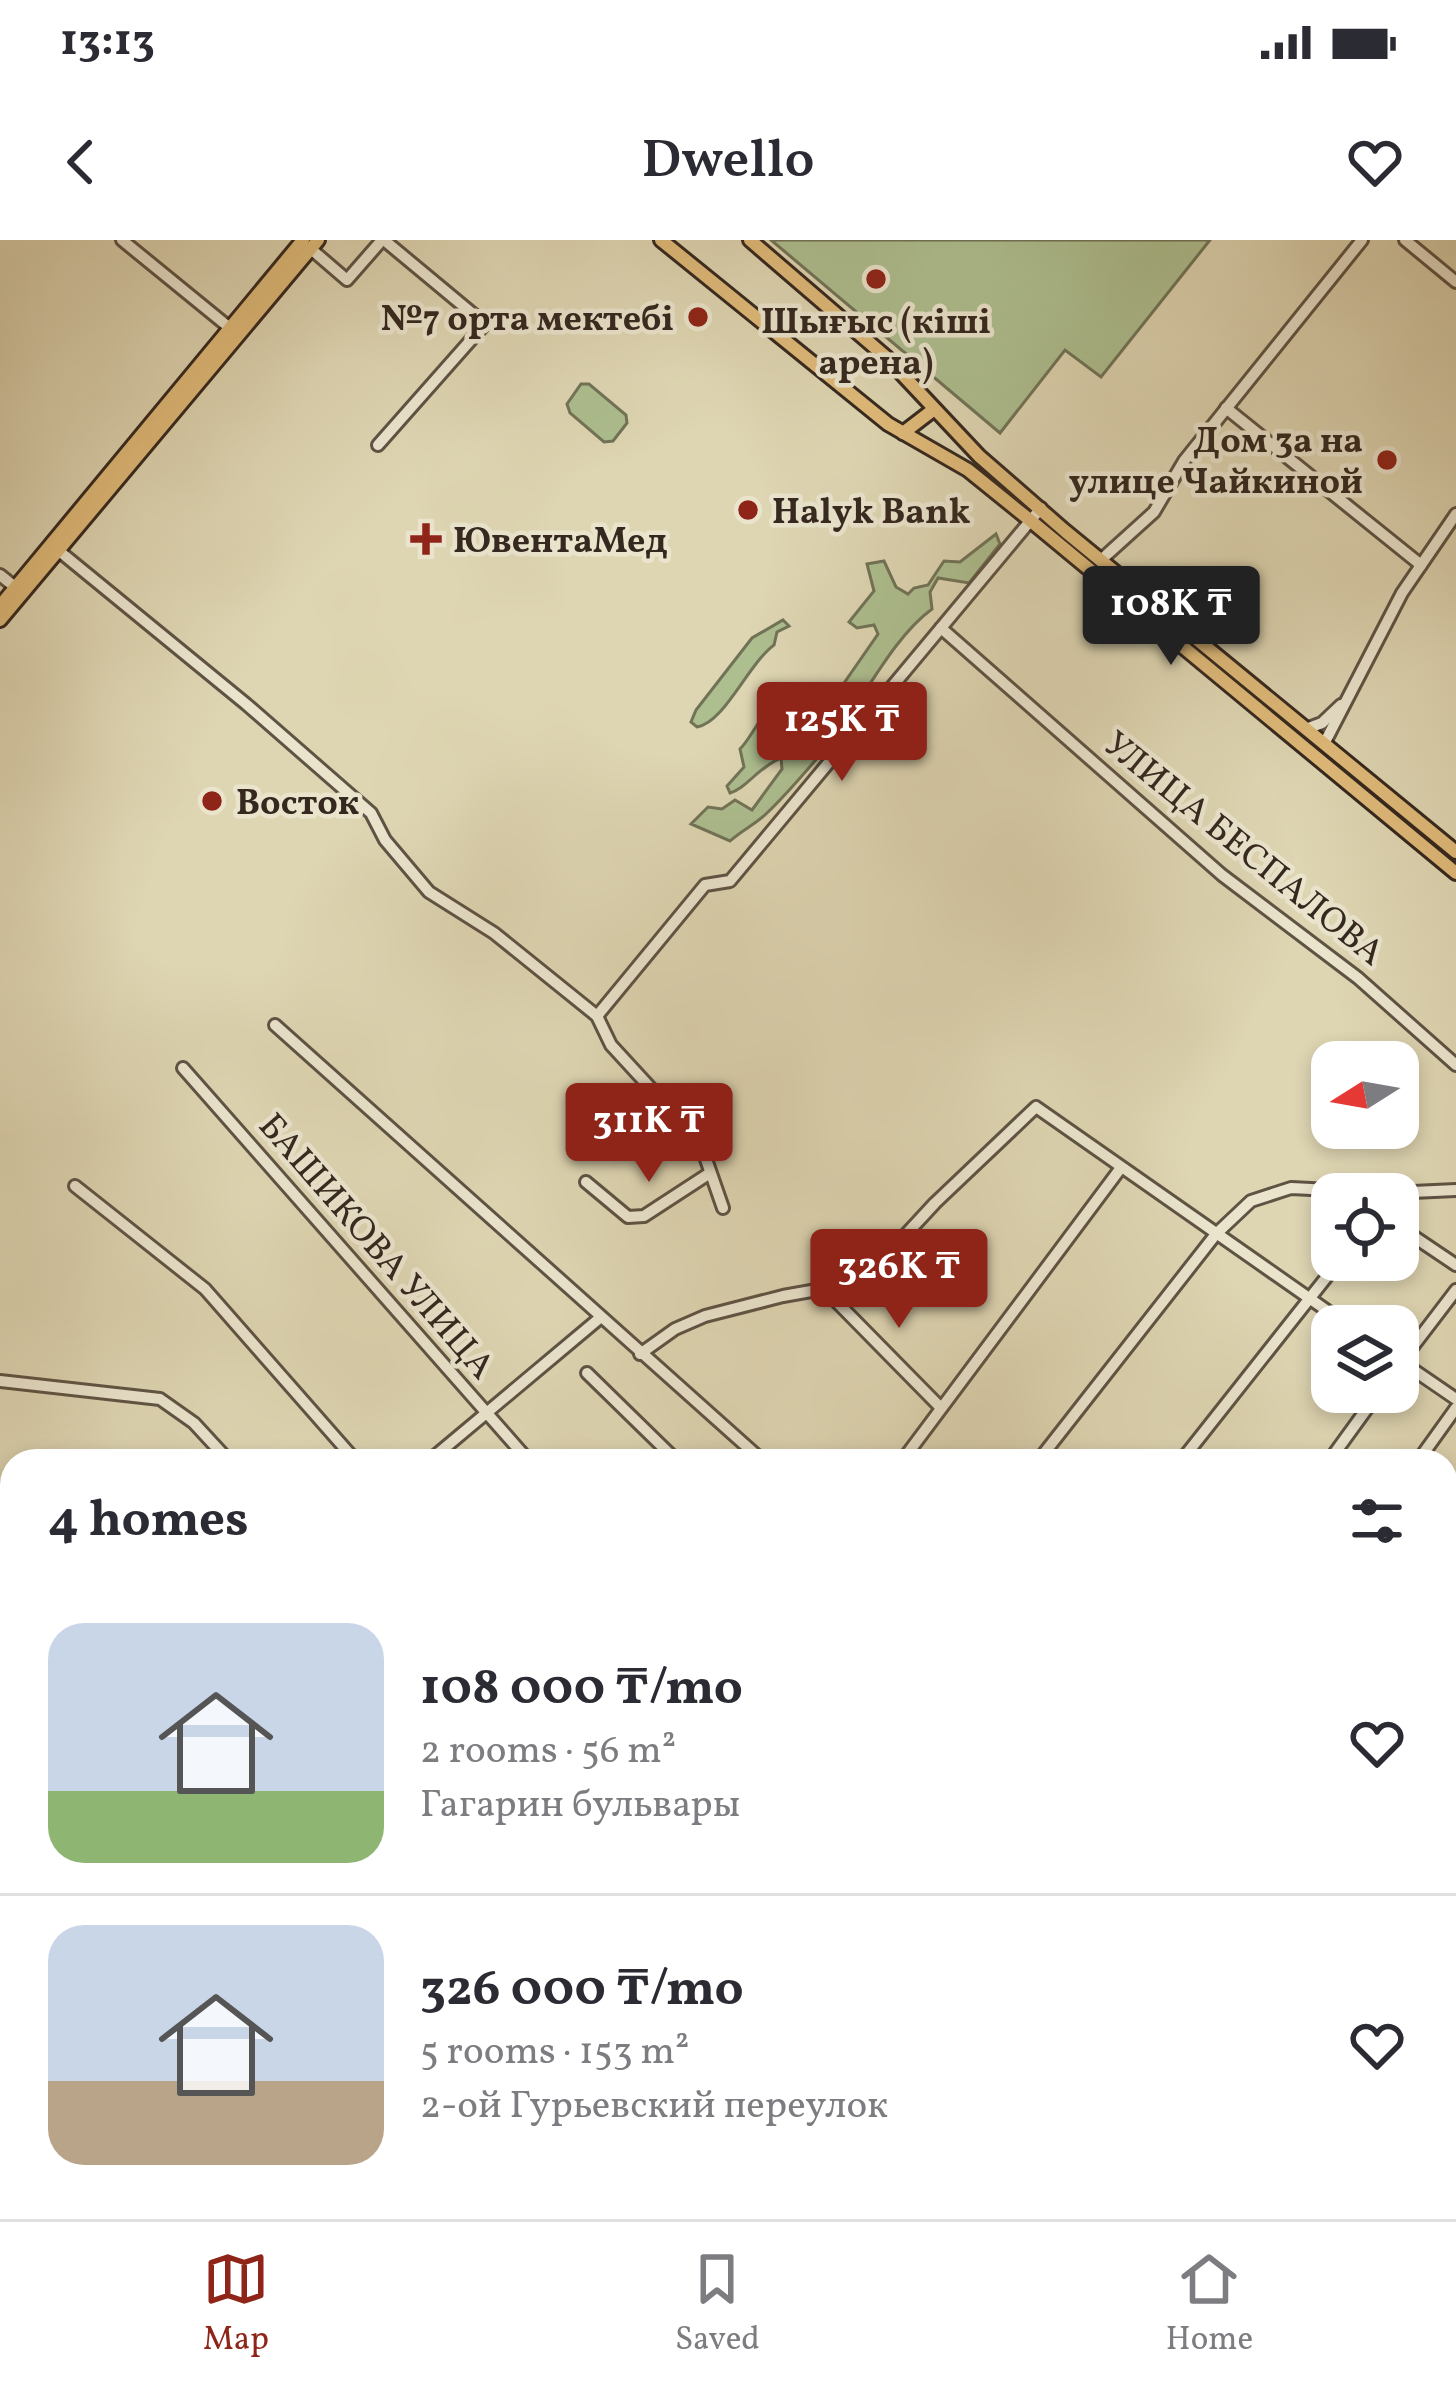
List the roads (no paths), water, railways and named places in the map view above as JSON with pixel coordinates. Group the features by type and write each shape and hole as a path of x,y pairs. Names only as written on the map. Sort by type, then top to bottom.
{"main road":[{"path":"661,240 903,433 968,470 1456,874"},
{"path":"750,240 886,357 979,456 1456,852"},
{"path":"0,620 311,243"},
{"path":"903,433 933,410"},
{"path":"0,606 55,548"},
{"path":"1316,757 1324,744"}],"street":[{"path":"122,240 235,332"},
{"path":"311,243 347,280 383,240 484,324 378,445"},
{"path":"1102,559 1154,512 1168,482 1363,240"},
{"path":"1405,240 1456,282"},
{"path":"1226,408 1421,565"},
{"path":"597,1016 705,885 730,881 1041,508"},
{"path":"1324,744 1402,593 1456,514"},
{"path":"55,548 371,813 385,840 429,892 494,933 597,1016 611,1046 700,1142 723,1208"},
{"path":"0,575 15,587"},
{"name":"УЛИЦА БЕСПАЛОВА","path":"941,628 1222,875 1358,978 1456,1065"},
{"path":"1306,729 1322,722 1347,699"},
{"path":"274,1025 748,1449"},
{"name":"БАШИКОВА УЛИЦА","path":"182,1068 518,1449"},
{"path":"640,1354 675,1329 704,1316 862,1282 935,1202 1036,1107 1319,1305"},
{"path":"911,1449 1120,1169"},
{"path":"586,1182 628,1217 644,1216 710,1173"},
{"path":"75,1186 205,1289 345,1449"},
{"path":"1047,1449 1216,1234 1251,1201 1291,1187 1311,1188"},
{"path":"1419,1192 1456,1190"},
{"path":"1419,1240 1456,1264"},
{"path":"1189,1449 1323,1281"},
{"path":"823,1288 941,1408"},
{"path":"1419,1337 1456,1290"},
{"path":"443,1449 602,1317"},
{"path":"587,1373 664,1449"},
{"path":"1419,1375 1456,1399"},
{"path":"0,1381 160,1399 194,1423 218,1449"},
{"path":"1427,1449 1456,1408"},
{"path":"1338,1449 1364,1413"}],"place":[{"name":"Шығыс (кіші арена)","path":"876,279"},
{"name":"№7 орта мектебі","path":"698,317"},
{"name":"Дом 3а на улице Чайкиной","path":"1387,460"},
{"name":"Halyk Bank","path":"748,510"},
{"name":"ЮвентаМед","path":"426,539"},
{"name":"Восток","path":"212,801"}]}
